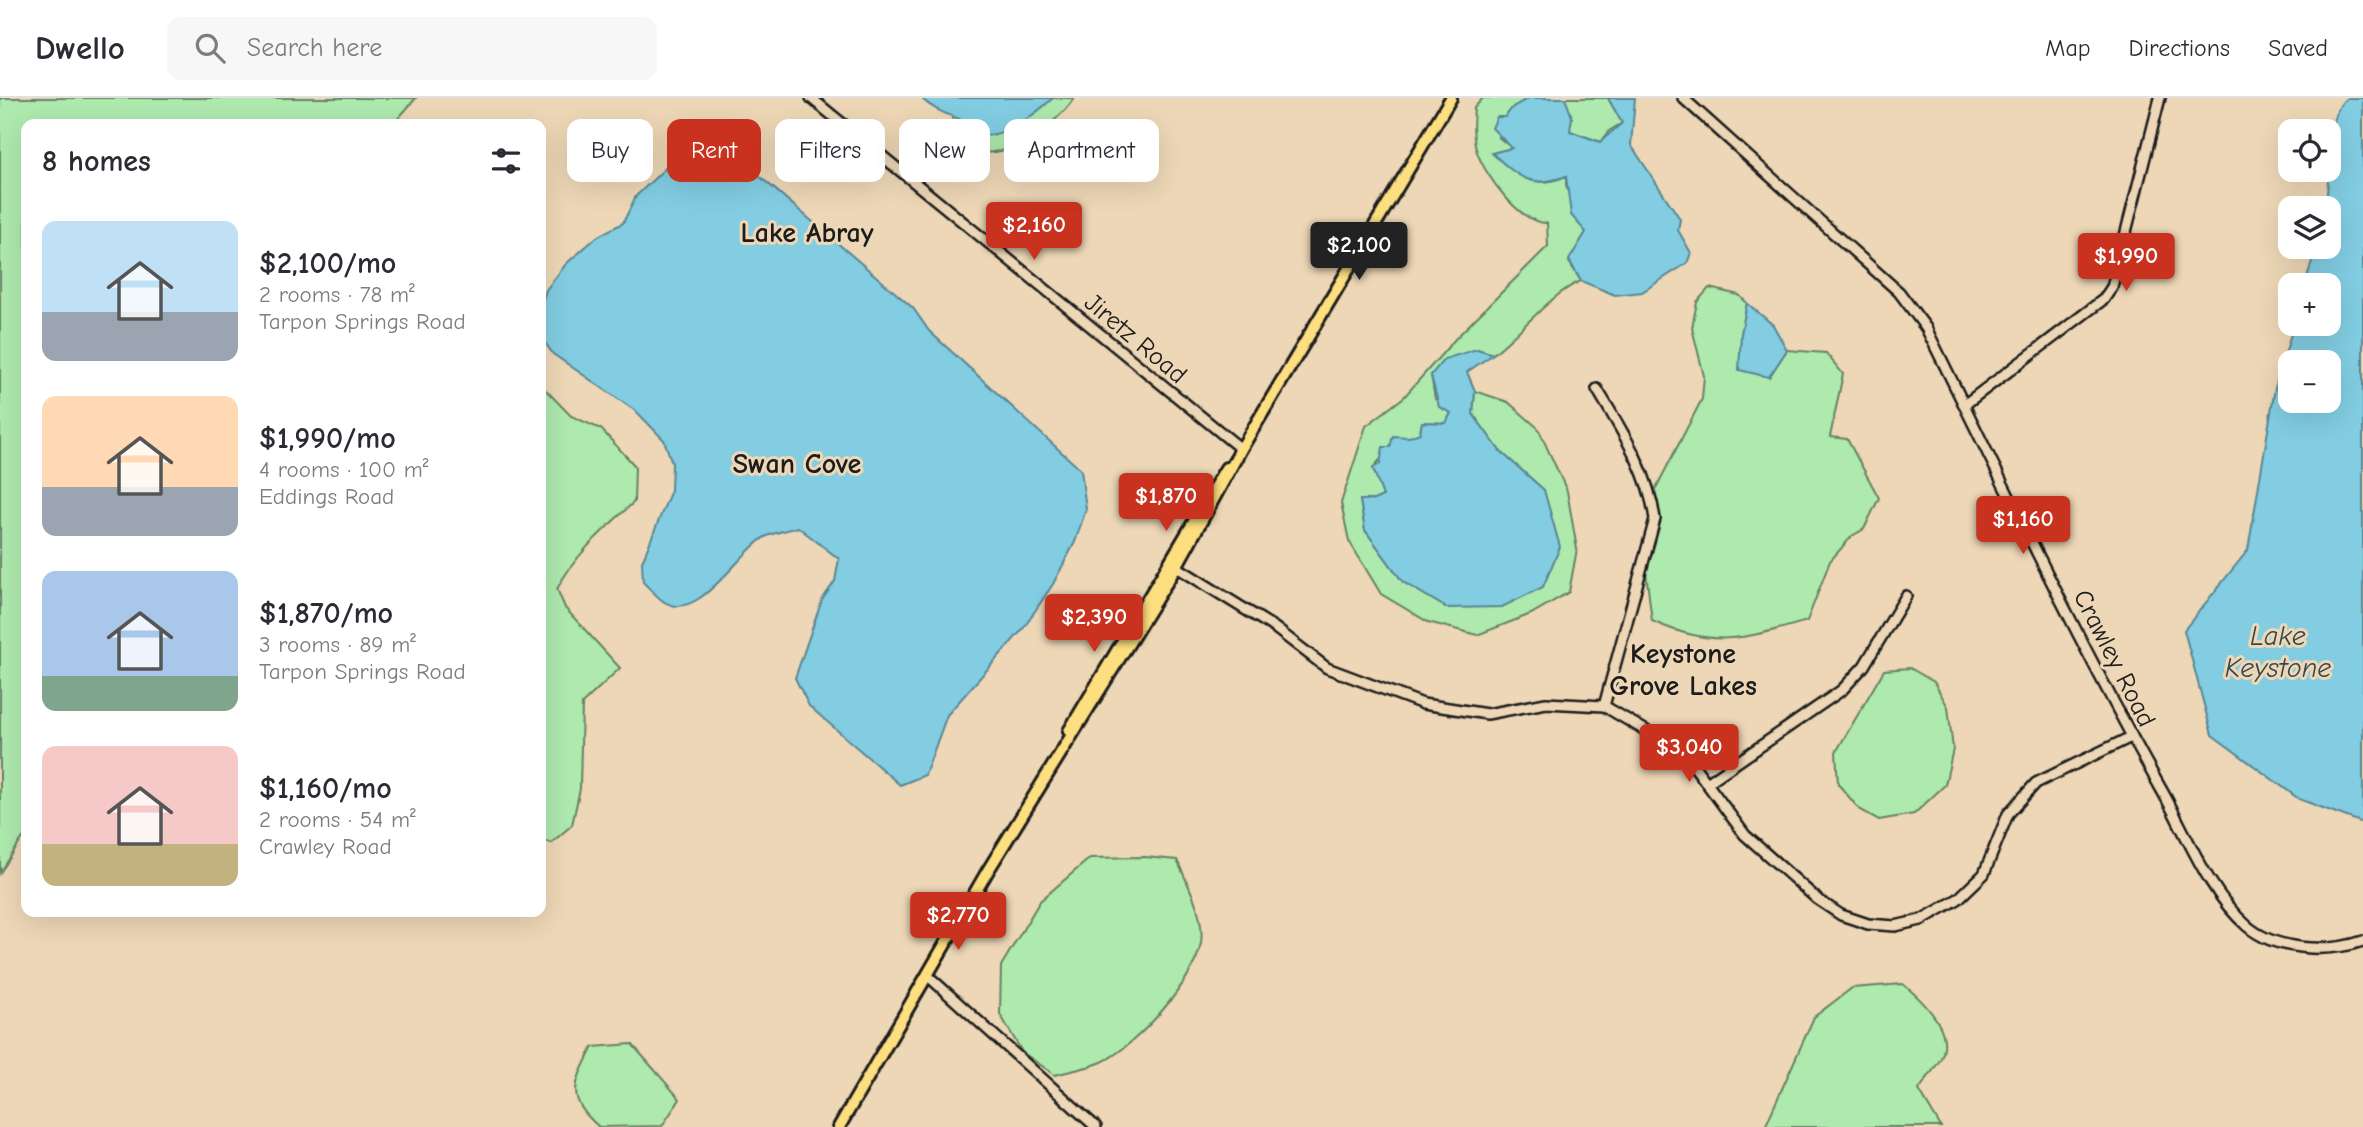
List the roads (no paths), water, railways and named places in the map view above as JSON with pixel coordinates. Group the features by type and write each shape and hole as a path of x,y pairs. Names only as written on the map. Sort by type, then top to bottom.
{"main road":[{"path":"839,1127 1053,764 1086,716 1172,564 1451,98"}],"street":[{"name":"Jiretz Road","path":"811,98 1241,449"},
{"name":"Crawley Road","path":"1683,98 1899,292 1926,328 2131,737 2217,889 2246,925 2268,940 2293,945 2341,948 2363,941"},
{"path":"1964,405 2104,299 2112,287 2160,98"},
{"path":"1597,389 1642,467 1651,492 1655,519 1604,706"},
{"path":"1172,564 1275,628 1327,668 1423,704 1487,714 1546,703 1604,706 1665,742 1694,766 1745,835 1817,899 1841,915 1868,925 1895,926 1921,920 1958,899 1984,874 2008,814 2036,783 2131,737"},
{"path":"1707,783 1842,690 1864,666 1906,596"},
{"path":"927,975 1096,1127"}],"water":[{"path":"921,98 1053,98 1026,119 1004,119 1004,131 990,134 990,119 959,119 934,108"},
{"path":"1529,98 1565,98 1572,117 1570,131 1600,142 1622,123 1608,98 1635,98 1631,145 1680,219 1678,230 1691,253 1687,263 1642,292 1615,295 1581,281 1569,260 1586,232 1571,215 1566,176 1543,182 1534,181 1517,174 1492,153 1512,148 1492,128 1497,117 1505,117 1513,107"},
{"name":"Lake Keystone","path":"2347,98 2363,98 2363,823 2299,799 2212,735 2184,630 2248,550 2278,378 2278,413 2341,413 2341,350 2286,350 2290,336 2341,336 2341,273 2308,273 2313,259 2341,259 2341,196 2327,196 2328,182 2341,182 2341,119 2335,117 2340,105"},
{"path":"667,167 667,182 761,182 761,177 913,308 929,331 1081,470 1086,509 1075,542 1053,584 1023,629 947,715 925,775 900,785 809,706 795,678 822,600 835,581 839,559 798,527 767,536 718,583 690,603 676,606 663,601 643,582 642,562 671,490 672,463 664,440 637,412 553,354 546,344 546,290 566,264 598,236 623,223 636,196"},
{"path":"1747,303 1773,325 1787,350 1769,377 1739,370 1741,334"},
{"path":"1477,349 1493,354 1467,372 1475,391 1473,414 1500,451 1544,490 1560,547 1543,587 1502,607 1447,608 1403,582 1365,530 1360,500 1374,500 1383,496 1373,468 1380,464 1383,447 1390,447 1393,436 1409,437 1420,433 1422,422 1446,423 1451,413 1439,407 1431,375 1444,359"}],"district":[{"name":"Lake Abray","path":"807,232"},
{"name":"Swan Cove","path":"797,463"},
{"name":"Keystone Grove Lakes","path":"1683,669"}]}
